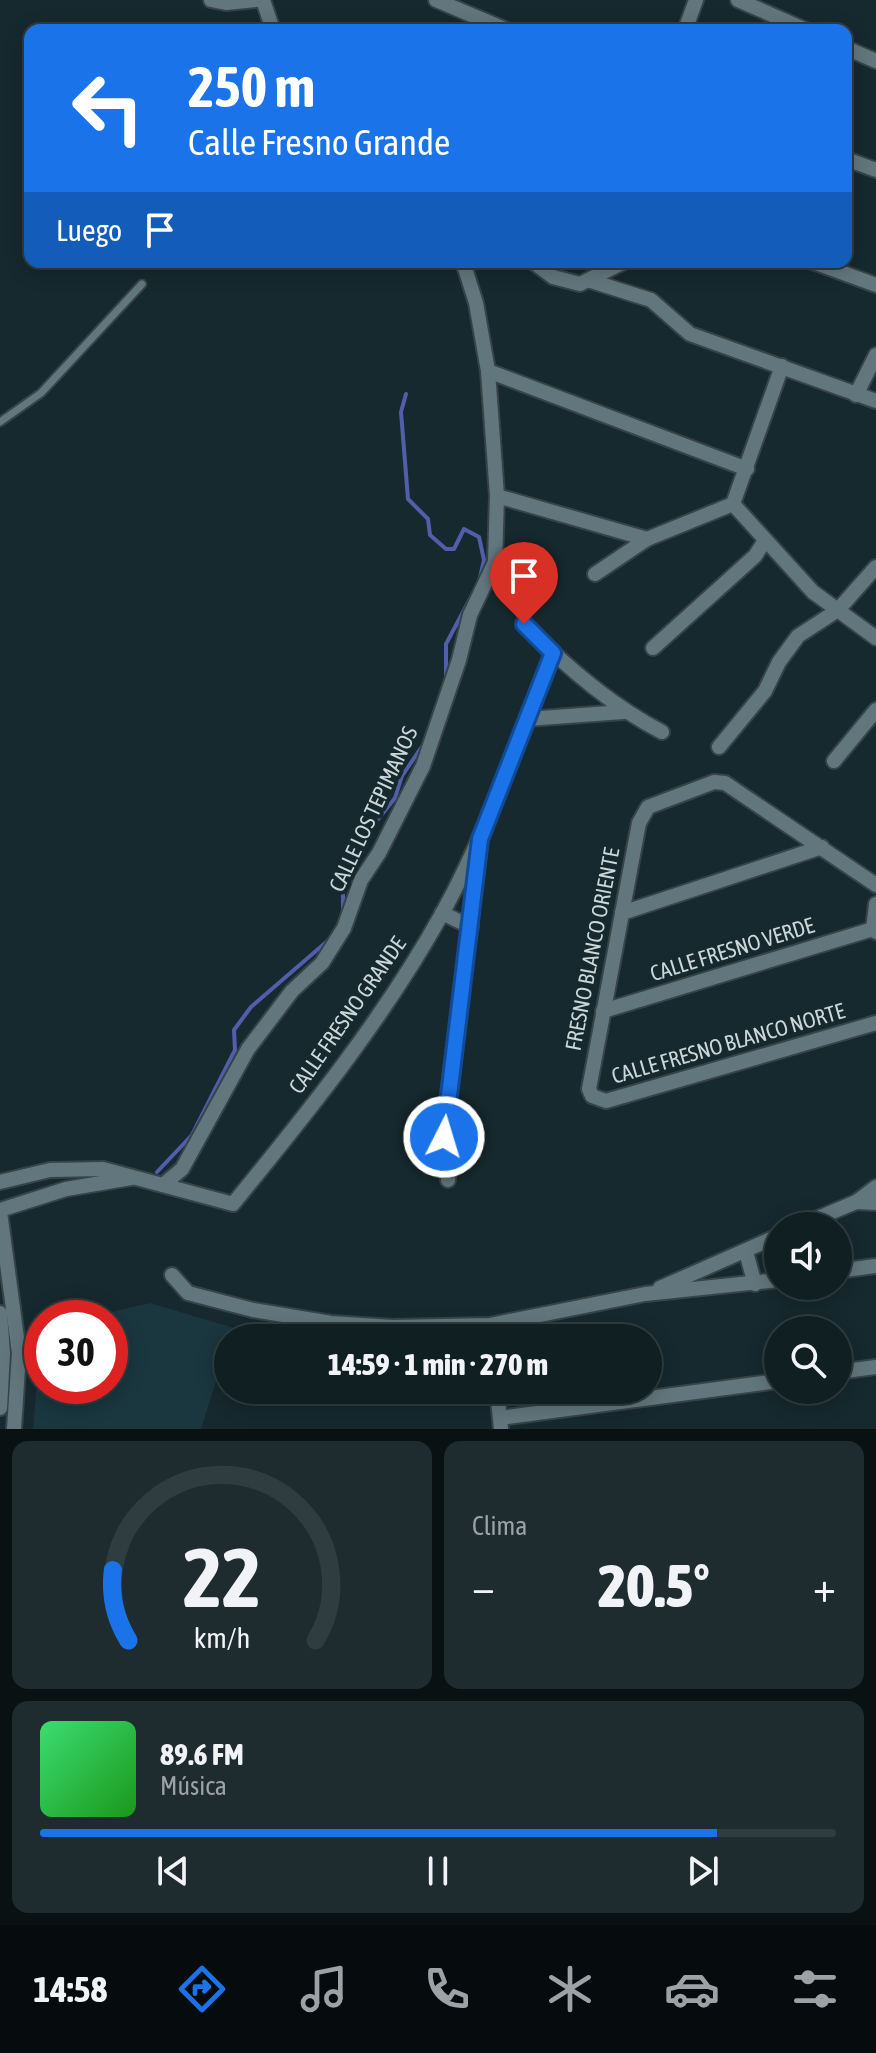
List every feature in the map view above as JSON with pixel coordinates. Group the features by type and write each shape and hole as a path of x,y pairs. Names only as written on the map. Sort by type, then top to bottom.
{"street":[{"path":"211,0 256,0"},
{"path":"263,0 271,24"},
{"path":"436,0 493,24"},
{"path":"687,24 696,0"},
{"path":"738,0 792,24"},
{"path":"852,51 876,61"},
{"path":"852,161 876,170"},
{"name":"CALLE LOS TEPIMANOS","path":"163,1185 182,1169 248,1049 292,991 322,963 344,928 361,880 379,853 423,766 459,660 470,615 495,562 497,496 488,371 476,303 465,268"},
{"path":"540,268 569,283 591,281 651,300 690,334 876,401"},
{"path":"591,281 614,268"},
{"path":"829,268 876,285"},
{"path":"856,395 876,355"},
{"path":"595,574 647,539 733,504 782,366"},
{"path":"488,371 747,469"},
{"path":"497,496 647,539"},
{"path":"733,504 764,542 813,592 876,638"},
{"path":"653,648 755,556 764,542"},
{"path":"719,747 765,691 779,662 798,636 838,610 876,567"},
{"path":"524,624 553,653 623,712 662,732"},
{"name":"CALLE FRESNO GRANDE","path":"163,1185 233,1204 357,1046 442,913 480,839 553,653"},
{"path":"834,761 876,710"},
{"path":"527,719 623,712"},
{"name":"FRESNO BLANCO ORIENTE","path":"592,1096 589,1083 639,823 645,811 677,794 721,782 822,847"},
{"name":"CALLE FRESNO GRANDE","path":"448,1180 444,1137 446,1111 480,839"},
{"path":"622,913 822,847 876,885"},
{"path":"874,930 876,904"},
{"path":"442,913 471,927"},
{"name":"CALLE FRESNO VERDE","path":"603,1011 874,930"},
{"name":"CALLE FRESNO BLANCO NORTE","path":"592,1096 606,1101 619,1098 876,1023"},
{"path":"0,1182 50,1170 80,1168 137,1177 163,1185"},
{"path":"14,1429 17,1321 0,1211 66,1189 137,1177"},
{"path":"832,1212 856,1202 876,1187"},
{"path":"856,1202 876,1203"},
{"path":"645,1294 764,1243"},
{"path":"746,1252 755,1284"},
{"path":"852,1269 876,1266"},
{"path":"172,1275 188,1293 293,1318 360,1324"},
{"path":"523,1324 645,1294 764,1282"},
{"path":"0,1313 0,1408"},
{"path":"852,1370 876,1367"},
{"path":"499,1404 501,1424 764,1383"},
{"path":"2,1385 17,1386"}],"lane":[{"path":"0,422 41,393 142,284"}],"shaded area":[{"path":"150,1303 221,1324 214,1324 214,1388 201,1429 33,1429 35,1404 128,1404 128,1308"}],"waterway":[{"path":"406,394 401,412 408,499 428,519 430,535 446,549 454,549 464,529 479,537 484,560 479,582"},
{"path":"446,681 446,644 471,597"},
{"path":"343,913 343,892 359,843 395,798 402,776 425,742 436,707"},
{"path":"157,1172 192,1135 235,1050 234,1030 251,1007 331,938"}],"route":[{"path":"444,1137 480,839 553,653 524,624"}]}
